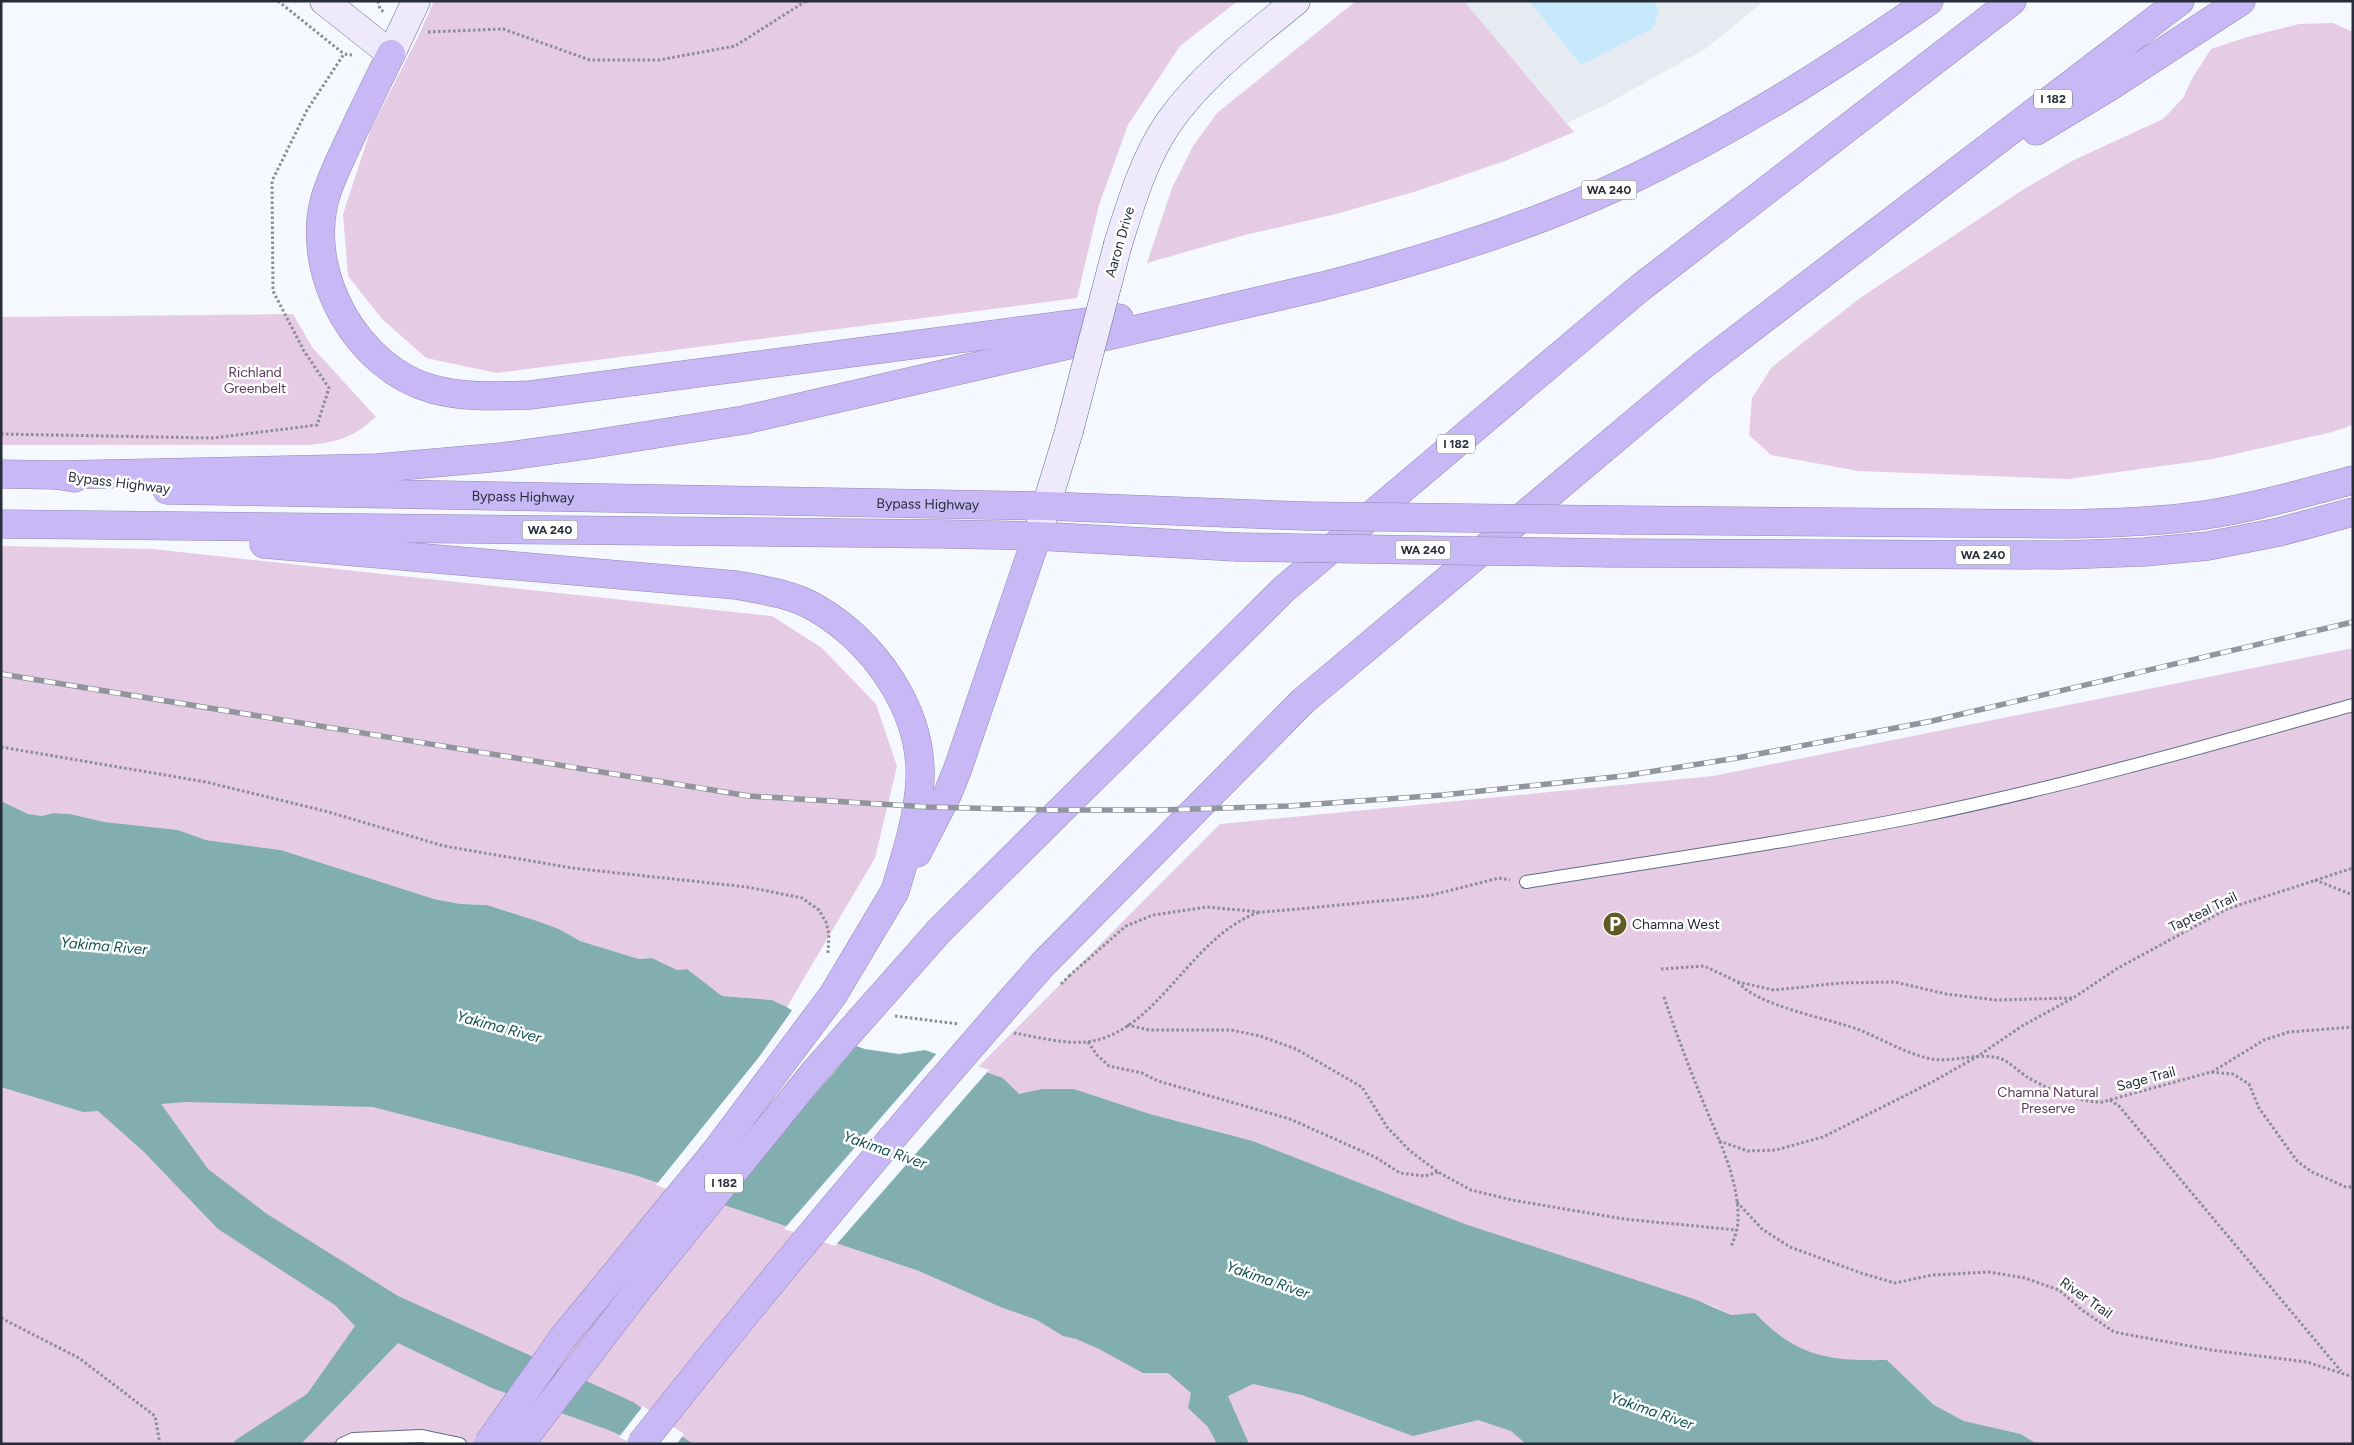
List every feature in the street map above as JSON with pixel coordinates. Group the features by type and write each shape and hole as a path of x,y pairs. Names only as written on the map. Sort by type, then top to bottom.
{"highway":[{"name":"WA 240","path":"57,475 377,468 501,457 587,445 744,420 1254,303 1398,267 1465,246 1548,216 1619,185 1738,125 1856,52 1929,1"},
{"name":"I 182","path":"520,1444 644,1282 811,1076 939,931 1284,589 1640,288 2012,1"},
{"name":"I 182","path":"641,1444 828,1212 928,1093 1044,963 1303,701 1702,366 1926,197 2180,1"},
{"path":"1926,197 2109,87 2241,1"},
{"path":"391,54 334,173 324,203 321,226 322,252 329,281 342,314 354,334 372,353 396,373 430,389 468,397 530,395 1044,327 1254,303"},
{"name":"Bypass Highway","path":"1,474 57,475 153,490 1047,506 1236,515 2070,524 2182,518 2269,502 2353,480"},
{"name":"WA 240","path":"1,524 1037,536 1236,547 2062,555 2144,552 2208,546 2270,534 2353,512"},
{"path":"64,525 736,585 781,594 815,607 842,626 885,668 901,696 909,718 916,747 920,778 915,824 894,891"},
{"path":"488,1444 562,1340 716,1151 833,996 930,830 958,768 1037,536"}],"main road":[{"path":"324,1 391,54 404,30 416,1"},
{"name":"Aaron Drive","path":"1037,536 1069,431 1118,244 1141,176 1168,123 1209,75 1296,1"}],"lane":[{"path":"1526,882 1775,843 1922,815 2072,781 2353,705"},
{"path":"342,1444 353,1439 422,1436 460,1444"}],"path":[{"path":"278,1 344,54 357,55 380,9"},
{"path":"378,1 380,9 404,30 434,33 503,30 590,60 659,60 735,46 806,1"},
{"path":"1,434 213,438 317,425 329,388 304,351 273,291 272,181 307,110 344,54"},
{"path":"1,747 206,782 325,811 444,846 572,868 747,887 802,898 819,910 826,922 829,934 827,957"},
{"name":"Tapteal Trail","path":"1719,1141 1748,1151 1776,1150 1823,1137 1934,1082 2118,968 2228,909 2353,868"},
{"path":"1069,976 1126,926 1153,915 1206,907 1260,912 1411,898 1432,895 1499,878 1526,882"},
{"path":"2315,880 2353,895"},
{"path":"1011,1032 1074,1042 1088,1042 1106,1037 1145,1013 1214,939 1244,917 1260,912"},
{"path":"1661,968 1704,966 1738,982 1774,990 1840,984 1895,982 1946,994 1996,1000 2072,998"},
{"name":"Sage Trail","path":"1738,982 1743,989 1780,1005 1855,1028 1927,1058 1952,1060 1978,1056 2000,1059 2028,1077 2071,1098 2087,1102 2110,1100 2212,1072 2233,1074 2249,1084 2259,1108 2297,1161 2312,1172 2346,1188 2353,1187"},
{"path":"1664,997 1719,1141 1734,1187 1737,1202 1737,1230 1731,1248"},
{"path":"893,1016 966,1025"},
{"path":"1127,1025 1149,1030 1231,1030 1260,1036 1296,1049 1362,1087 1387,1127 1409,1150 1438,1172 1471,1190 1512,1200 1624,1219 1737,1230"},
{"path":"2212,1072 2272,1037 2289,1032 2353,1027"},
{"path":"1088,1042 1097,1055 1109,1066 1142,1073 1158,1082 1290,1119 1376,1157 1400,1174 1425,1176 1438,1172"},
{"path":"2110,1100 2119,1106 2342,1372"},
{"name":"River Trail","path":"1737,1202 1762,1228 1790,1247 1869,1276 1895,1283 1932,1275 1990,1272 2026,1278 2059,1290 2082,1310 2114,1332 2211,1350 2308,1362 2342,1372 2353,1378"},
{"path":"1,1318 79,1358 154,1416 160,1444"}],"shaded area":[{"path":"1464,1 1764,1 1707,48 1603,106 1567,123"}],"green space":[{"path":"434,1 1238,1 1180,46 1128,125 1099,205 1077,298 497,373 426,358 382,319 348,276 343,214 371,129 418,37"},
{"path":"1356,1 1464,1 1574,132 1505,161 1417,191 1336,214 1245,235 1147,263 1172,188 1193,146 1217,113"},
{"path":"2333,23 2353,32 2353,425 2332,432 2213,459 2068,479 1858,471 1771,455 1749,435 1752,398 1772,367 1860,298 2024,189 2074,160 2163,119 2183,98 2193,77 2211,49 2247,37 2299,24"},
{"name":"Richland Greenbelt","path":"293,314 312,347 376,417 353,434 330,442 309,445 1,445 1,317"},
{"path":"1,546 153,549 772,616 822,648 876,704 897,766 875,858 787,1007 772,1000 722,996 687,969 677,970 652,958 639,959 580,941 561,930 487,905 461,904 434,899 281,850 206,840 178,830 105,822 70,814 53,813 42,816 28,814 1,801"},
{"name":"Chamna Natural Preserve","path":"2353,648 2353,1444 2037,1444 2021,1434 1964,1421 1934,1405 1887,1360 1847,1359 1815,1354 1799,1348 1785,1339 1754,1314 1731,1315 1713,1306 1465,1224 1253,1141 1150,1114 1074,1089 1042,1089 1019,1095 1003,1078 976,1069 1220,824 1713,776"},
{"path":"1,1008 221,1024 1558,1444 1,1444"}],"water":[{"name":"Yakima River","path":"1,801 28,814 42,816 53,813 70,814 105,822 178,830 206,840 281,850 434,899 461,904 487,905 561,930 580,941 639,959 652,958 677,970 687,969 722,996 772,1000 787,1007 829,1037 865,1049 899,1054 925,1050 1003,1078 1019,1094 1042,1089 1074,1089 1150,1114 1253,1141 1465,1224 1697,1300 1731,1315 1755,1313 1770,1328 1785,1339 1815,1353 1847,1359 1887,1360 1934,1405 1964,1421 2021,1434 2037,1444 1526,1444 1511,1431 1478,1420 1413,1436 1302,1395 1253,1384 1228,1396 1249,1444 1217,1444 1208,1427 1188,1408 1191,1393 1168,1373 1143,1373 1097,1348 1063,1336 1037,1320 1003,1308 919,1271 635,1175 373,1107 186,1102 161,1104 208,1169 267,1214 398,1296 633,1402 693,1444 639,1444 611,1431 492,1388 398,1343 301,1444 233,1444 237,1439 307,1394 355,1326 335,1305 218,1229 144,1152 98,1111 83,1112 1,1087"}],"pier":[{"path":"793,1009 831,1035 858,1044 719,1207 656,1185 759,1057"},
{"path":"938,1052 989,1070 835,1246 784,1229"},
{"path":"643,1406 684,1434 677,1444 633,1444 619,1437"}],"building":[{"path":"1529,1 1652,1 1659,9 1653,28 1581,65"}],"railway":[{"path":"1,674 749,796 928,807 1162,810 1289,806 1443,795 1623,776 1737,758 1932,721 2353,622"}],"place":[{"name":"Chamna West","path":"1615,924"}]}
